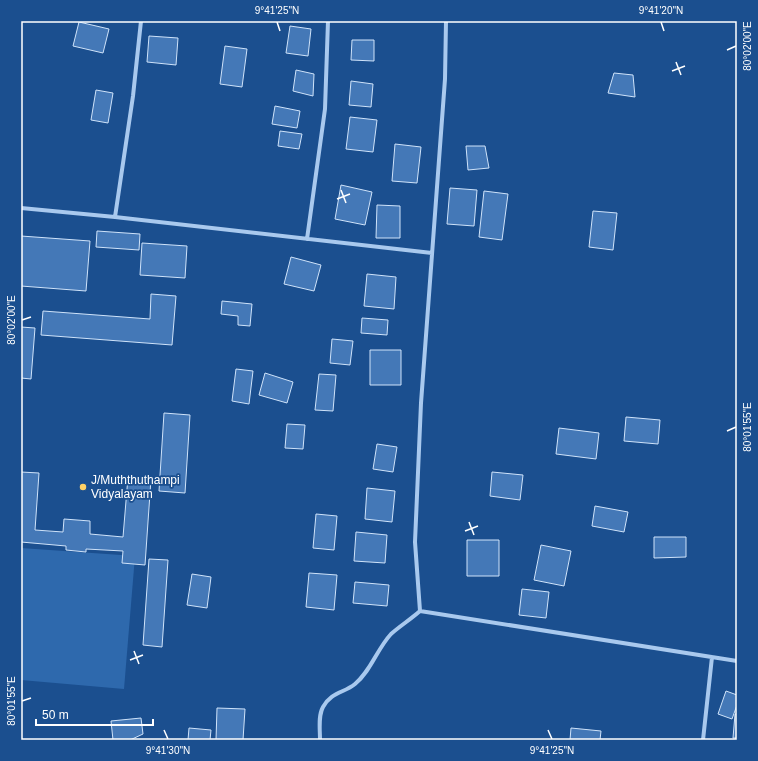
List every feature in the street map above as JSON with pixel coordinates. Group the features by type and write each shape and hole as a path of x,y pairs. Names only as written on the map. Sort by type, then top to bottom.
{"street":[{"path":"115,217 134,96 141,21"},
{"path":"307,239 325,109 328,21"},
{"path":"420,611 415,542 420,403 445,79 446,21"},
{"path":"21,208 115,217 432,253"},
{"path":"320,740 320,717 323,706 335,693 348,689 356,683 365,673 391,634 420,611 737,661"},
{"path":"703,740 712,657"}],"shaded area":[{"path":"21,548 135,556 124,689 21,680"}],"building":[{"path":"79,22 109,29 103,53 73,46"},
{"path":"290,26 311,29 308,56 286,53"},
{"path":"149,36 178,38 176,65 147,62"},
{"path":"352,40 374,40 374,61 351,60"},
{"path":"225,46 247,49 242,87 220,84"},
{"path":"296,70 314,74 313,96 293,91"},
{"path":"614,73 633,75 635,97 608,93"},
{"path":"351,81 373,84 371,107 349,105"},
{"path":"96,90 113,93 108,123 91,120"},
{"path":"275,106 300,111 297,128 272,124"},
{"path":"350,117 377,120 373,152 346,149"},
{"path":"280,131 302,134 299,149 278,146"},
{"path":"395,144 421,147 417,183 392,181"},
{"path":"466,146 485,146 489,168 468,170"},
{"path":"341,185 372,192 365,225 335,219"},
{"path":"450,188 477,190 474,226 447,224"},
{"path":"484,191 508,194 502,240 479,237"},
{"path":"377,205 400,206 400,238 376,238"},
{"path":"593,211 617,213 613,250 589,247"},
{"path":"97,231 140,234 139,250 96,247"},
{"path":"21,236 90,241 86,291 21,286"},
{"path":"142,243 187,246 185,278 140,275"},
{"path":"291,257 321,265 314,291 284,284"},
{"path":"367,274 396,277 394,309 364,306"},
{"path":"151,294 176,296 172,345 41,335 43,311 150,319"},
{"path":"222,301 252,304 250,326 238,325 238,316 221,314"},
{"path":"362,318 388,320 387,335 361,333"},
{"path":"21,327 35,328 31,379 21,378"},
{"path":"332,339 353,341 350,365 330,363"},
{"path":"370,350 401,350 401,385 370,385"},
{"path":"236,369 253,371 249,404 232,401"},
{"path":"265,373 293,382 287,403 259,395"},
{"path":"319,374 336,375 333,411 315,410"},
{"path":"164,413 190,415 185,493 159,491"},
{"path":"626,417 660,420 658,444 624,441"},
{"path":"287,424 305,425 303,449 285,448"},
{"path":"559,428 599,433 596,459 556,454"},
{"path":"377,444 397,447 393,472 373,469"},
{"path":"21,472 39,473 35,530 63,532 64,519 90,521 90,534 123,537 128,477 151,479 145,565 122,563 123,551 86,549 86,552 66,550 66,546 21,542"},
{"path":"492,472 523,475 520,500 490,496"},
{"path":"367,488 395,491 392,522 365,519"},
{"path":"595,506 628,512 624,532 592,526"},
{"path":"316,514 337,516 334,550 313,548"},
{"path":"356,532 387,535 385,563 354,561"},
{"path":"654,537 686,537 686,557 654,558"},
{"path":"467,540 499,540 499,576 467,576"},
{"path":"541,545 571,551 564,586 534,580"},
{"path":"149,559 168,560 162,647 143,645"},
{"path":"309,573 337,575 334,610 306,607"},
{"path":"192,574 211,577 207,608 187,605"},
{"path":"355,582 389,585 387,606 353,603"},
{"path":"522,589 549,592 546,618 519,615"},
{"path":"726,691 737,695 737,705 732,719 718,714"},
{"path":"217,708 245,709 243,740 216,740"},
{"path":"735,714 737,714 737,738 733,738"},
{"path":"141,718 143,734 130,740 113,740 111,721"},
{"path":"189,728 211,730 210,740 188,740"},
{"path":"571,728 601,731 600,740 570,740"}],"place":[{"name":"J/Muththuthampi Vidyalayam","path":"83,487"}]}
